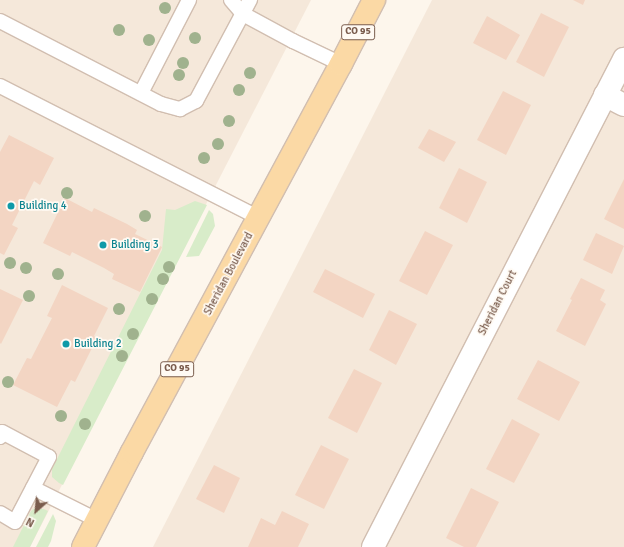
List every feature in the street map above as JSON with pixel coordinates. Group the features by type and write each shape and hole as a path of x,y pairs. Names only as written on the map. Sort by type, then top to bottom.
{"main road":[{"name":"Sheridan Boulevard","path":"83,547 374,0"}],"street":[{"name":"Sheridan Court","path":"373,547 615,100 624,59"}],"lane":[{"path":"141,93 189,0"},
{"path":"231,0 243,14 293,41 341,64"},
{"path":"0,21 161,104 180,109 196,102 250,0"},
{"path":"0,86 258,218"},
{"path":"0,436 2,432 49,456 15,522 0,513"},
{"path":"32,488 97,520"}],"shaded area":[{"path":"0,0 311,0 30,547 0,547"},
{"path":"432,0 624,0 624,547 153,547"}],"green space":[{"path":"195,201 207,205 63,485 52,477 52,469 162,250 166,209 175,210"},
{"path":"209,210 213,214 215,226 199,256 186,257"},
{"path":"35,508 48,511 30,547 13,547 31,511"},
{"path":"53,514 56,521 48,547 36,547"}],"building":[{"path":"573,0 585,0 583,5"},
{"path":"541,13 569,27 544,77 516,62"},
{"path":"487,16 520,35 506,60 473,43"},
{"path":"503,91 531,105 506,155 477,140"},
{"path":"429,129 456,142 444,162 418,148"},
{"name":"Building 4","path":"9,135 54,158 40,185 34,181 12,225 18,228 4,255 0,253 0,152"},
{"path":"459,168 487,182 467,223 439,208"},
{"path":"624,179 624,229 604,219"},
{"name":"Building 3","path":"65,198 92,212 94,208 127,224 137,230 135,234 162,247 140,292 112,279 114,274 104,268 72,252 70,256 43,243"},
{"path":"425,231 453,245 427,295 399,281"},
{"path":"596,233 624,246 612,274 583,260"},
{"path":"325,269 375,294 363,318 313,292"},
{"path":"581,278 605,290 600,300 606,304 585,346 556,331 572,300 570,299"},
{"name":"Building 2","path":"62,285 108,308 94,336 97,338 75,382 71,380 57,407 13,385 27,358 31,359 52,318 47,316"},
{"path":"0,289 23,300 1,344 0,343"},
{"path":"389,310 417,324 396,365 369,350"},
{"path":"538,360 580,382 559,421 517,399"},
{"path":"354,369 382,383 357,433 328,418"},
{"path":"512,419 540,434 514,483 486,469"},
{"path":"321,445 349,459 324,509 295,495"},
{"path":"214,465 240,478 224,513 196,499"},
{"path":"471,488 499,502 476,547 464,547 446,538"},
{"path":"282,511 309,524 298,547 248,547 261,518 275,525"}],"place":[{"name":"Building 4","path":"11,206"},
{"name":"Building 3","path":"103,245"},
{"name":"Building 2","path":"66,344"}]}
